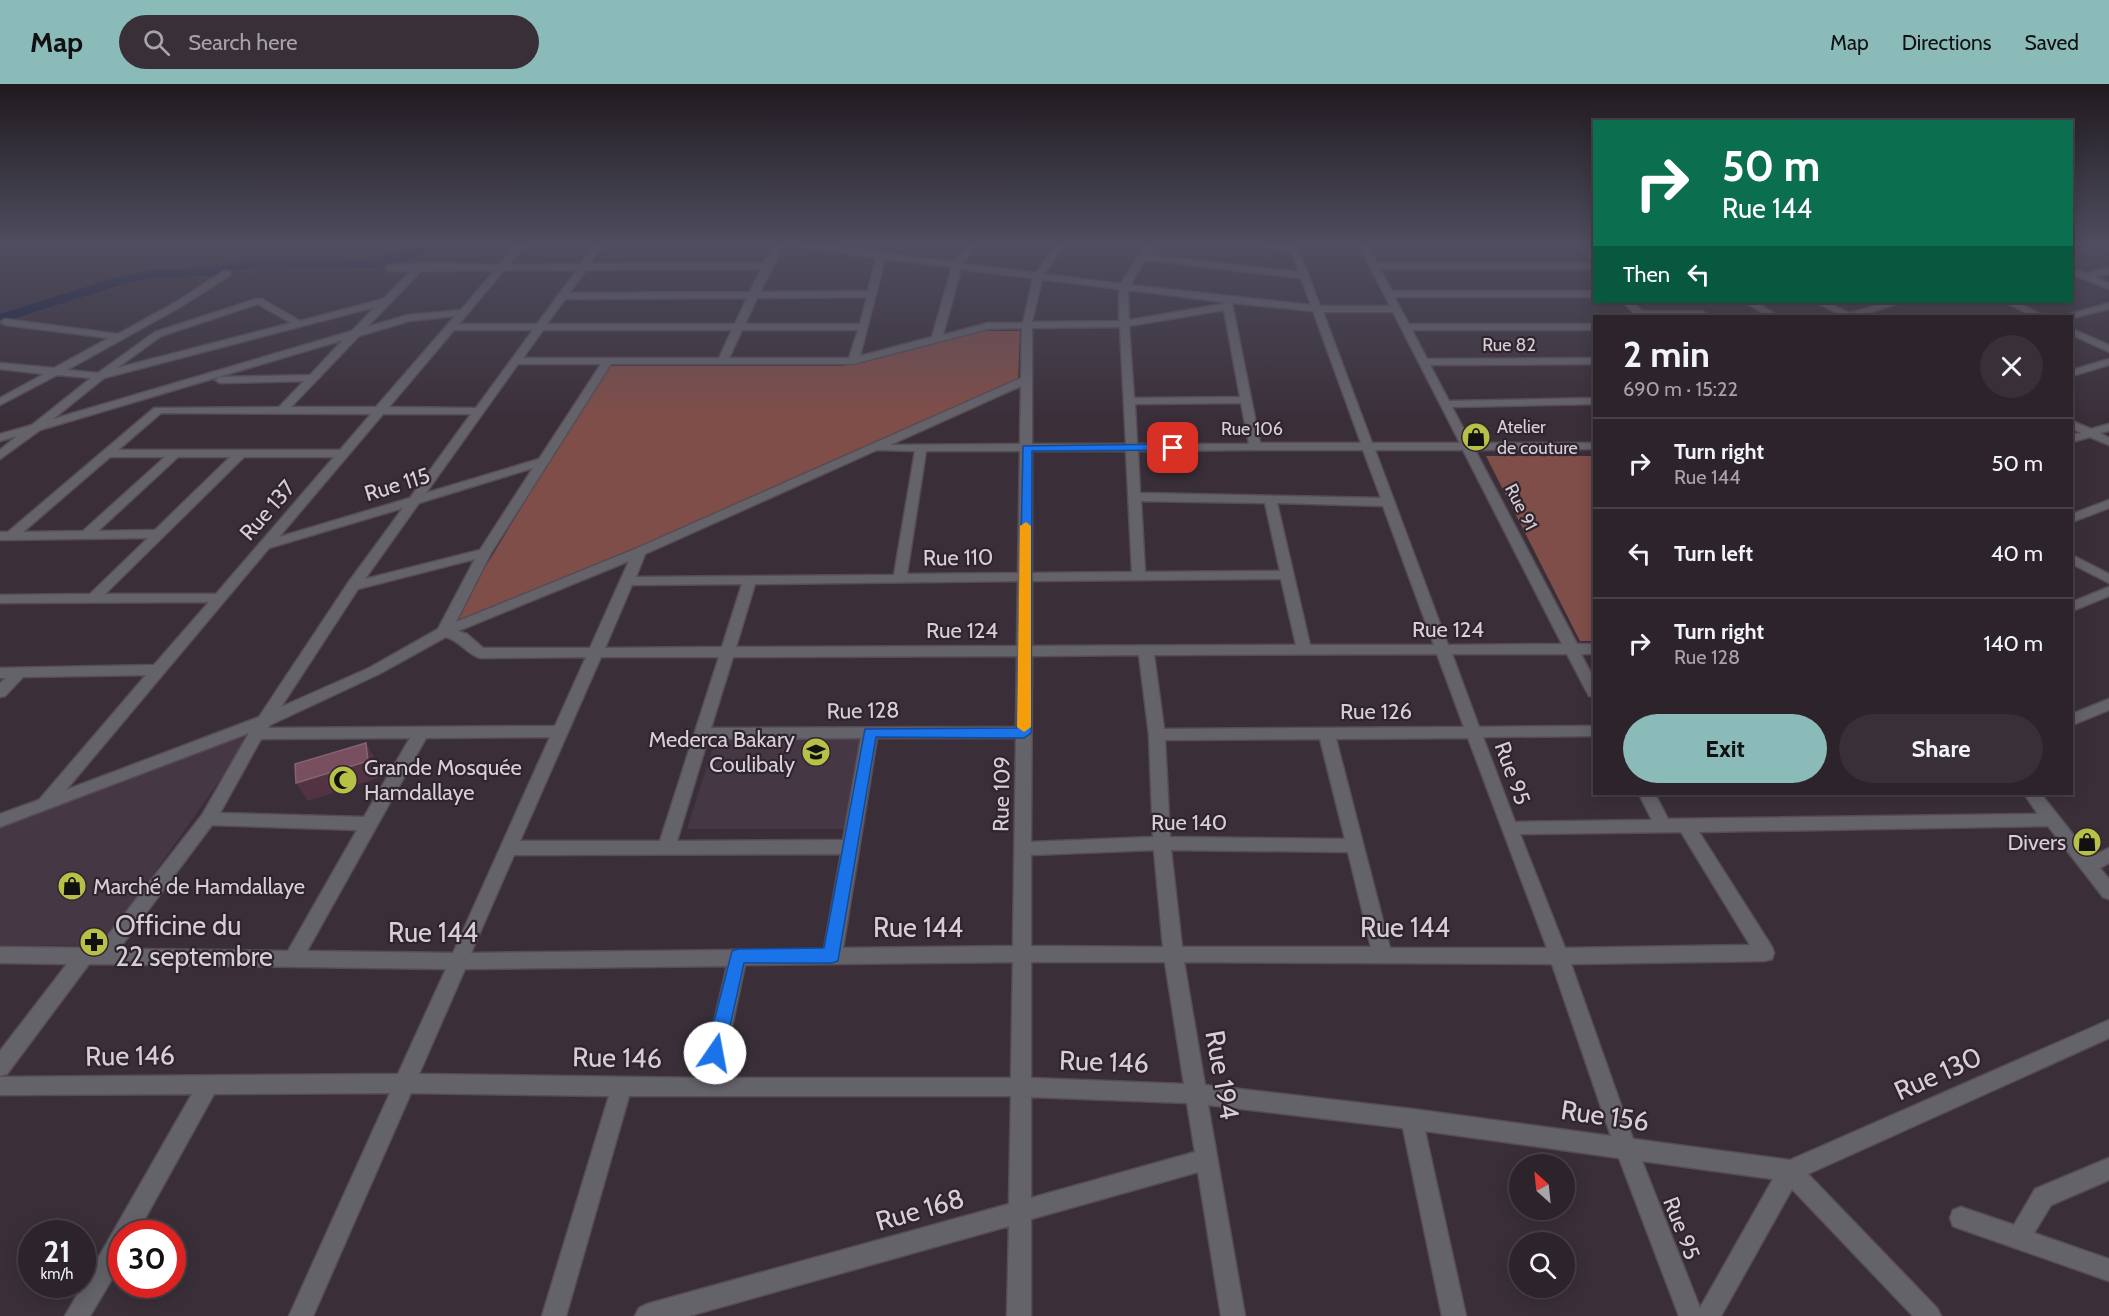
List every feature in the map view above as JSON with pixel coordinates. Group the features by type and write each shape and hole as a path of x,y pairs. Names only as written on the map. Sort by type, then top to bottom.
{"street":[{"path":"0,402 181,302"},
{"path":"0,456 100,376 158,334 254,302"},
{"path":"262,302 299,324"},
{"path":"0,366 100,376 381,302"},
{"path":"281,411 385,302"},
{"name":"Rue 137","path":"45,803 473,302"},
{"path":"0,1067 208,819 256,734 353,586 557,302"},
{"path":"722,362 749,302"},
{"path":"853,361 870,302"},
{"path":"937,339 947,302"},
{"name":"Rue 109","path":"1019,1316 1027,325 1032,302"},
{"path":"1124,302 1139,576"},
{"path":"1225,302 1318,309 1396,309"},
{"name":"Rue 95","path":"1316,302 1509,828 1559,956 1626,1148 1691,1316"},
{"name":"Rue 91","path":"1393,302 1593,690"},
{"path":"516,361 853,361 988,326 1125,324 1228,303"},
{"path":"1228,303 1255,447"},
{"path":"1629,303 1640,315 1702,314"},
{"path":"1751,303 1772,315"},
{"path":"1822,303 1848,315"},
{"path":"1853,315 1895,303"},
{"path":"2011,303 2038,315"},
{"path":"2072,315 2109,306"},
{"path":"0,438 408,318 465,312"},
{"path":"4,322 148,341"},
{"path":"452,327 864,327"},
{"path":"1406,327 1593,327"},
{"path":"2073,332 2109,349"},
{"path":"444,632 485,553 607,362"},
{"name":"Rue 82","path":"1424,362 1593,362"},
{"path":"2073,373 2109,362"},
{"path":"199,381 311,378"},
{"path":"0,822 267,720 374,671 444,632 640,552 1027,379"},
{"path":"5,536 107,454 184,385"},
{"path":"1129,401 1246,400"},
{"path":"1445,404 1593,401"},
{"path":"158,410 480,411"},
{"path":"2073,424 2109,442"},
{"path":"2073,439 2109,427"},
{"name":"Rue 106","path":"874,448 1593,446"},
{"path":"900,578 921,448"},
{"path":"86,535 176,453"},
{"path":"93,599 241,453"},
{"path":"107,454 345,453"},
{"name":"Rue 115","path":"264,546 542,462"},
{"path":"1135,497 1388,502"},
{"path":"1270,500 1304,650"},
{"path":"2073,518 2109,504"},
{"path":"5,536 157,534"},
{"path":"301,1316 640,552"},
{"path":"353,586 485,553"},
{"path":"2073,560 2109,579"},
{"name":"Rue 110","path":"628,581 1288,574"},
{"path":"666,848 750,580"},
{"path":"2073,607 2109,591"},
{"path":"0,599 220,598"},
{"name":"Rue 124","path":"444,632 462,637 480,653 1593,649"},
{"name":"Rue 194","path":"1146,651 1157,735 1162,843 1173,954 1233,1316"},
{"path":"0,673 158,670"},
{"path":"0,692 19,673"},
{"path":"2073,720 2109,704"},
{"path":"256,734 562,730"},
{"name":"Rue 126","path":"1157,735 1474,734 1593,731"},
{"path":"294,958 421,732"},
{"path":"832,956 870,732"},
{"name":"Rue 128","path":"702,734 1024,733"},
{"path":"1327,734 1382,954"},
{"path":"1648,795 1664,825"},
{"path":"2033,795 2109,892"},
{"path":"208,819 369,824"},
{"path":"1509,828 2053,820"},
{"name":"Rue 144","path":"0,955 459,961 1022,954 1559,956 1765,953 1686,825"},
{"name":"Rue 140","path":"1023,849 1162,843 1355,846"},
{"path":"509,848 850,847"},
{"path":"2089,866 2109,855"},
{"path":"709,1087 738,956"},
{"name":"Rue 130","path":"1790,1171 2109,1029"},
{"name":"Rue 146","path":"0,1086 404,1083 622,1087 1021,1087 1197,1094 1412,1119"},
{"path":"132,1220 209,1084"},
{"path":"554,1316 622,1087"},
{"path":"1412,1119 1454,1316"},
{"name":"Rue 156","path":"1412,1119 1790,1171"},
{"name":"Rue 168","path":"647,1316 1208,1159"},
{"path":"2018,1239 2043,1197 2109,1169"},
{"path":"1708,1316 1790,1171 1929,1316"},
{"path":"1961,1218 2109,1270"},
{"path":"77,1316 108,1264"}],"shaded area":[{"path":"985,331 1020,331 1018,381 750,502 461,619 455,617 607,366 843,366"},
{"path":"1486,456 1593,456 1593,641 1580,641"},
{"name":"Marché de Hamdallaye","path":"245,733 237,756 103,945 0,946 0,828"},
{"path":"716,738 864,738 847,829 687,829"}],"building":[{"path":"366,743 368,761 296,783 295,764"}],"waterway":[{"path":"0,319 52,302"}],"slow traffic":[{"path":"1024,727 1026,526"}],"place":[{"name":"Atelier de couture","path":"1476,437"},
{"name":"Mederca Bakary Coulibaly","path":"816,752"},
{"name":"Grande Mosquée Hamdallaye","path":"343,780"},
{"name":"Divers","path":"2087,842"},
{"name":"Marché de Hamdallaye","path":"72,886"},
{"name":"Officine du 22 septembre","path":"94,942"}],"route":[{"path":"715,1053 738,956 832,956 870,732 1024,733 1026,448 1173,448"}]}
